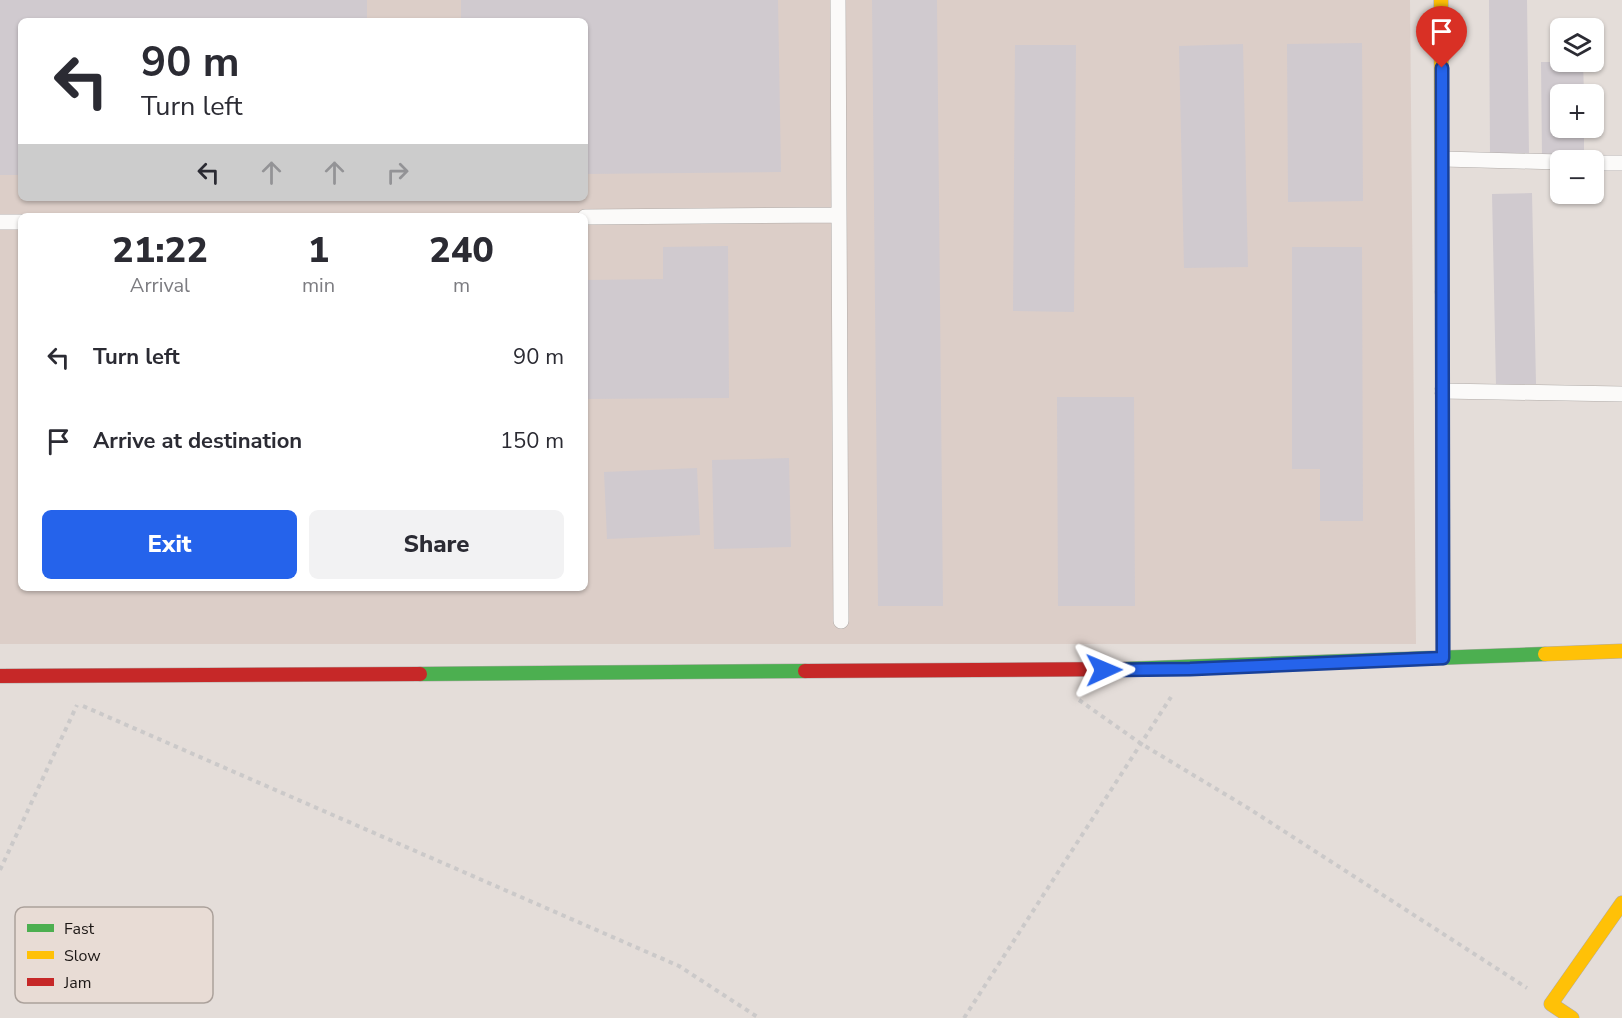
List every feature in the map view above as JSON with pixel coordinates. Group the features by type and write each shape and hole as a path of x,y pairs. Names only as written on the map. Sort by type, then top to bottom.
{"street":[{"path":"1441,0 1443,658"},
{"path":"0,676 86,682 1190,669 1622,651"},
{"path":"1572,1018 1551,1004 1622,903"}],"lane":[{"path":"838,0 842,621"},
{"path":"1443,159 1550,162"},
{"path":"1604,163 1622,163"},
{"path":"588,217 839,215"},
{"path":"0,222 18,222"},
{"path":"1442,391 1622,394"}],"path":[{"path":"964,1018 1190,669"},
{"path":"1076,697 1140,743 1248,808 1551,1004"},
{"path":"0,870 77,704 679,966 759,1018"}],"shaded area":[{"path":"0,0 1410,0 1416,644 0,644"}],"building":[{"path":"0,0 367,0 367,18 18,18 18,175 0,175"},
{"path":"461,0 778,0 781,172 588,174 588,18 461,18"},
{"path":"872,0 937,0 943,606 878,606"},
{"path":"1489,0 1527,0 1529,155 1490,155"},
{"path":"1362,43 1363,201 1288,202 1287,44"},
{"path":"1243,44 1248,267 1184,268 1179,46"},
{"path":"1015,45 1076,45 1074,312 1013,311"},
{"path":"1541,62 1550,62 1550,72 1583,72 1584,84 1550,84 1550,138 1584,138 1584,150 1550,150 1550,158 1542,158"},
{"path":"1532,193 1536,384 1496,385 1492,194"},
{"path":"728,246 729,398 588,399 588,280 663,279 663,247"},
{"path":"1292,247 1362,247 1363,521 1320,521 1320,469 1292,469"},
{"path":"1057,397 1134,397 1135,606 1058,606"},
{"path":"789,458 791,547 714,549 712,460"},
{"path":"697,468 700,535 607,539 604,472"}],"traffic: fast":[{"path":"1124,669 1545,654"},
{"path":"420,674 805,671"}],"traffic: slow":[{"path":"1441,0 1442,292"},
{"path":"1545,654 1622,651"},
{"path":"1572,1018 1551,1004 1622,903"}],"traffic: jam":[{"path":"1442,292 1443,658"},
{"path":"805,671 1124,669"},
{"path":"0,676 420,674"}],"route":[{"path":"1104,670 1190,669 1443,658 1442,68"}]}
